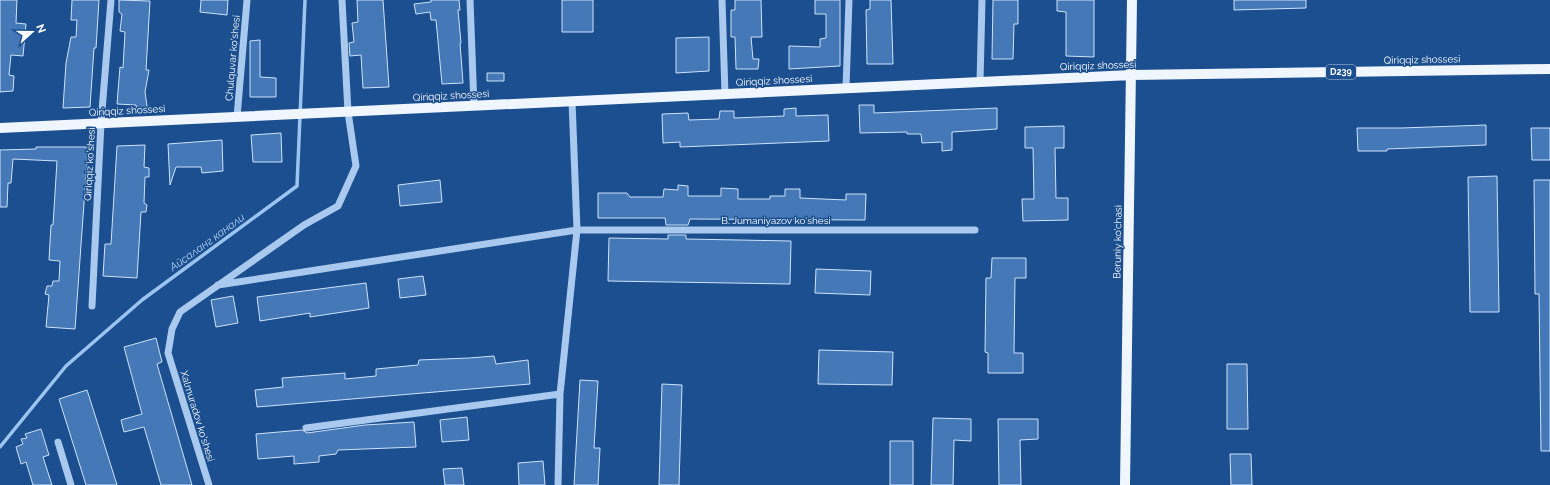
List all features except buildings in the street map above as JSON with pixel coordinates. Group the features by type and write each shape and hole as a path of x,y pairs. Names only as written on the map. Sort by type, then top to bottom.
{"main road":[{"name":"Beruniy ko'chasi","path":"1125,485 1132,0"},
{"name":"Qiriqqiz shossesi","path":"0,128 1131,75 1550,69"}],"street":[{"name":"Qiriqqiz ko'shesi","path":"92,306 101,123 111,0"},
{"name":"Chulquvar ko'shesi","path":"237,117 247,0"},
{"path":"218,285 304,225 338,206 356,166 348,112 342,0"},
{"path":"470,0 474,106"},
{"path":"722,0 725,94"},
{"path":"846,88 849,0"},
{"path":"980,82 982,0"},
{"path":"558,485 560,394 577,230 572,101"},
{"name":"B. Jumaniyazov ko'shesi","path":"218,285 577,230 975,230"},
{"name":"Xalmuradov ko'shesi","path":"209,485 168,353 172,329 180,312 218,285"},
{"path":"306,428 560,394"},
{"path":"58,442 71,485"}],"waterway":[{"name":"Айсаланг канали","path":"0,447 66,366 142,300 297,186 305,0"}]}
